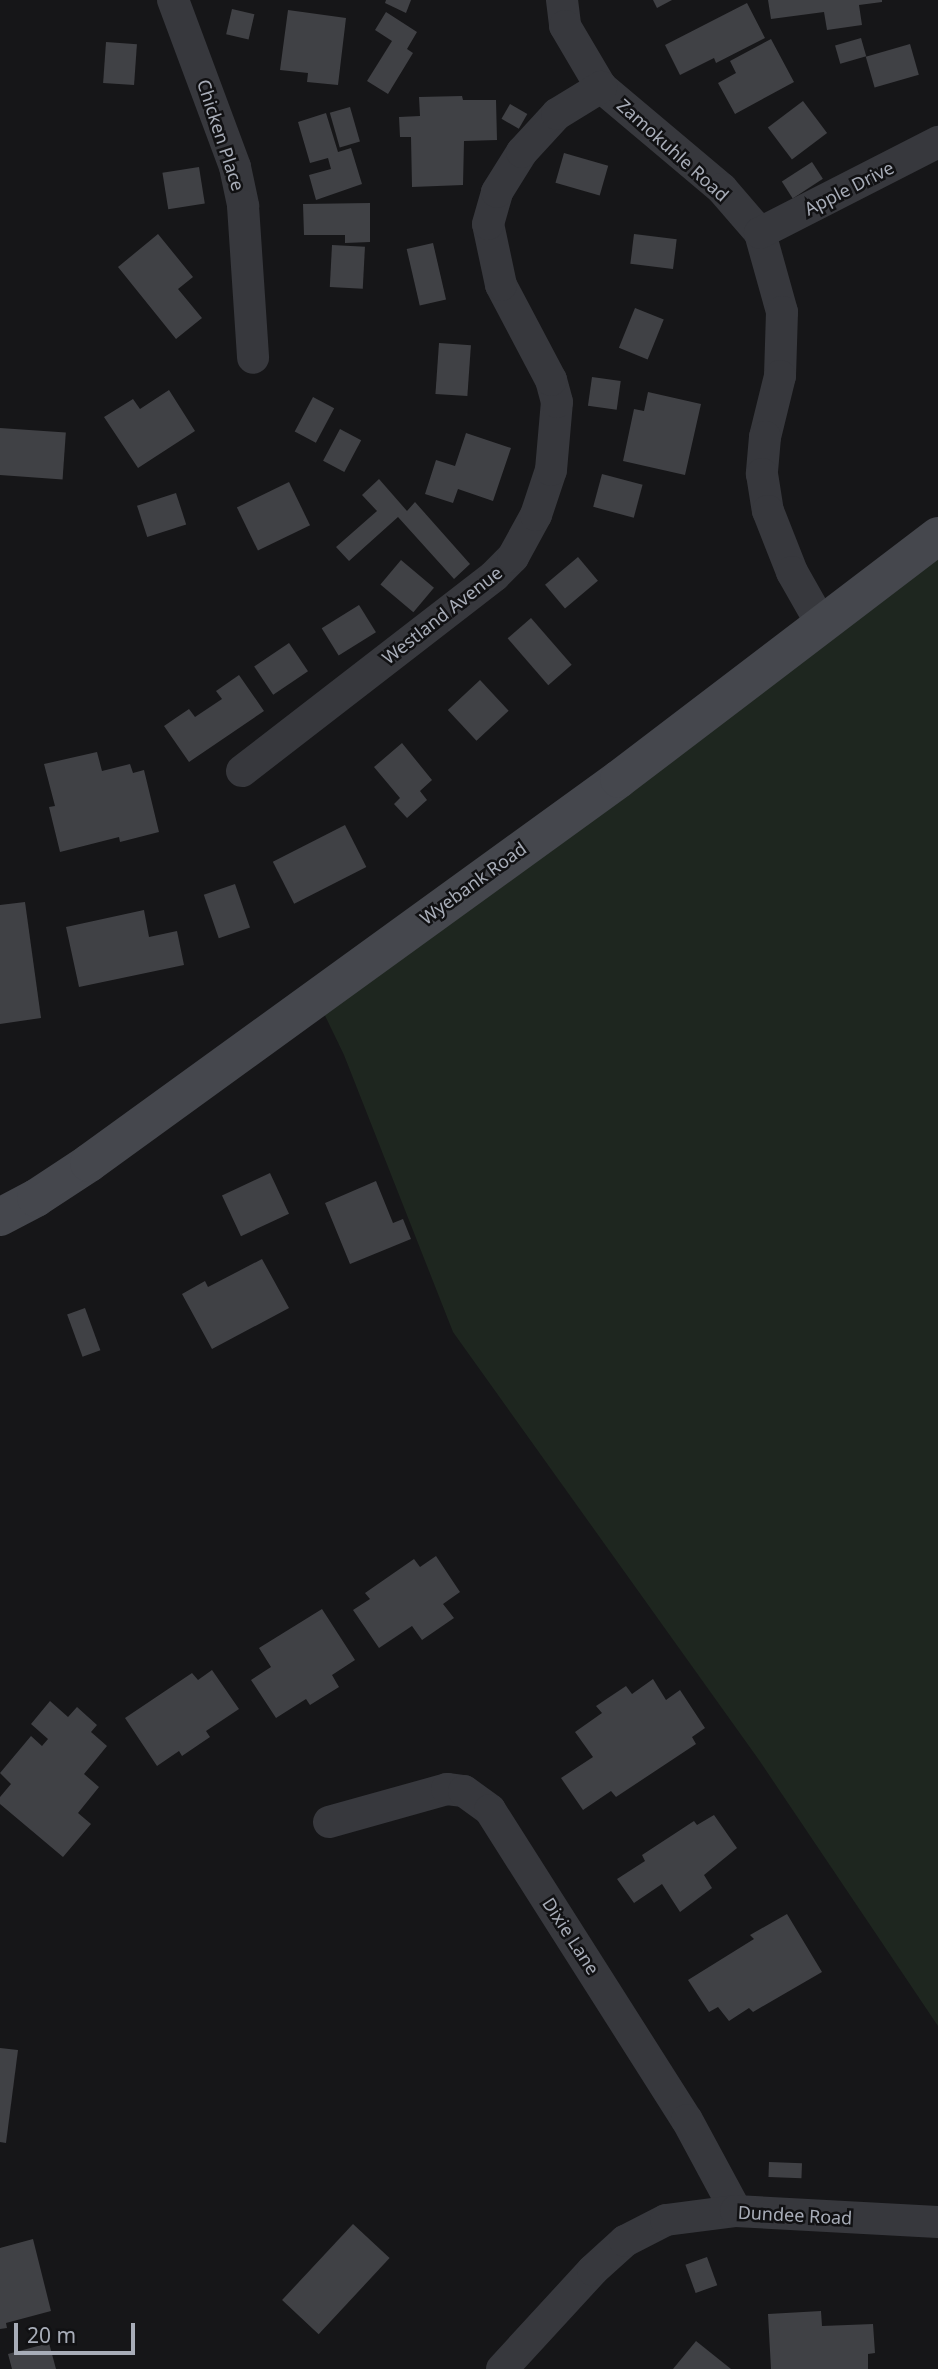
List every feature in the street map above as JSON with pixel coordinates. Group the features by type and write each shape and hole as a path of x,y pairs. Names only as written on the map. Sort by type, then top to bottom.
{"street":[{"name":"Chicken Place","path":"173,0 235,167 243,206 253,358"},
{"name":"Zamokuhle Road","path":"562,0 565,26 601,87 722,189 760,233 782,312 780,376 765,437 762,474 768,511 792,572 821,623"},
{"name":"Westland Avenue","path":"242,771 495,576 513,557 536,514 551,470 557,402 551,380 501,285 488,224 497,192 522,152 557,114 601,87"},
{"name":"Apple Drive","path":"760,233 938,142"},
{"name":"Wyebank Road","path":"0,1217 36,1198 89,1163 619,779 938,536"},
{"name":"Dixie Lane","path":"329,1822 447,1789 464,1791 490,1810 680,2109 736,2211"},
{"name":"Dundee Road","path":"502,2369 584,2279 625,2241 667,2220 736,2211 938,2222"}],"shaded area":[{"path":"938,541 938,2026 759,1760 453,1332 344,1055 316,997"}],"building":[{"path":"386,0 411,0 406,13 385,3"},
{"path":"653,0 672,0 657,8"},
{"path":"768,0 882,2 859,5 862,25 827,30 824,12 771,19"},
{"path":"747,3 765,38 716,63 714,58 680,75 665,45"},
{"path":"232,9 254,14 249,40 226,34"},
{"path":"288,10 346,18 338,85 307,82 308,73 280,70"},
{"path":"386,12 417,32 407,49 413,53 388,94 367,81 392,41 375,30"},
{"path":"861,38 866,56 840,64 835,45"},
{"path":"771,39 794,82 735,114 718,83 736,73 730,61"},
{"path":"106,42 137,44 134,85 103,83"},
{"path":"910,44 919,75 875,87 866,57"},
{"path":"462,96 463,100 496,100 497,140 464,141 463,185 412,187 411,137 400,137 399,117 420,116 419,97"},
{"path":"803,101 827,133 792,159 768,127"},
{"path":"510,104 527,114 519,129 502,119"},
{"path":"350,107 360,142 340,147 330,113"},
{"path":"326,113 338,152 351,148 362,184 316,200 309,175 331,169 328,158 310,163 298,122"},
{"path":"564,153 608,166 600,195 555,183"},
{"path":"812,162 823,179 793,198 782,182"},
{"path":"199,167 205,204 168,209 162,173"},
{"path":"370,203 370,242 345,243 345,235 304,235 303,204"},
{"path":"158,234 193,277 178,289 202,318 176,339 118,267"},
{"path":"634,234 677,239 673,269 630,264"},
{"path":"433,243 446,300 420,306 407,249"},
{"path":"332,245 365,247 363,289 330,287"},
{"path":"635,308 664,320 648,359 619,348"},
{"path":"439,343 471,345 467,396 435,394"},
{"path":"592,377 621,381 617,410 588,406"},
{"path":"169,390 195,431 138,468 104,417 133,399 140,409"},
{"path":"648,392 701,404 685,475 623,461 634,409 644,411"},
{"path":"313,397 334,408 316,443 295,431"},
{"path":"0,428 66,433 63,479 0,475"},
{"path":"340,429 361,440 344,472 323,461"},
{"path":"466,433 511,448 493,501 458,489 453,503 425,494 436,460 455,466"},
{"path":"602,474 643,485 634,518 593,507"},
{"path":"379,479 407,511 415,502 470,564 454,579 398,517 349,561 336,547 377,511 362,495"},
{"path":"289,482 310,525 258,551 237,507"},
{"path":"176,493 186,524 147,537 137,506"},
{"path":"578,557 598,581 565,608 545,585"},
{"path":"401,560 434,588 413,612 380,585"},
{"path":"359,605 376,632 339,655 322,628"},
{"path":"531,618 572,665 548,685 508,638"},
{"path":"289,643 308,671 273,695 254,666"},
{"path":"239,675 264,711 189,762 164,726 189,709 195,717 222,699 216,691"},
{"path":"480,680 509,711 476,741 448,710"},
{"path":"402,743 432,780 420,791 427,800 407,818 394,804 400,798 374,767"},
{"path":"97,752 102,771 130,764 133,773 144,770 159,832 120,842 119,837 60,852 49,807 55,806 44,764"},
{"path":"345,825 366,867 294,904 273,862"},
{"path":"235,884 250,927 219,938 204,895"},
{"path":"25,902 41,1018 0,1024 0,905"},
{"path":"144,910 149,937 177,931 184,965 79,987 66,927"},
{"path":"270,1173 289,1214 241,1236 222,1195"},
{"path":"376,1181 393,1223 403,1219 411,1239 350,1264 325,1203"},
{"path":"262,1259 289,1308 212,1349 182,1294 205,1281 208,1287"},
{"path":"85,1308 100,1350 83,1357 67,1314"},
{"path":"436,1556 460,1592 443,1604 454,1618 422,1640 412,1626 379,1648 353,1610 370,1599 365,1593 414,1559 420,1567"},
{"path":"322,1609 355,1660 332,1675 339,1687 310,1705 306,1699 276,1718 251,1680 271,1667 259,1648"},
{"path":"212,1670 239,1709 206,1731 210,1737 182,1756 179,1751 157,1766 125,1718 192,1673 198,1680"},
{"path":"653,1679 666,1700 680,1690 705,1728 692,1737 696,1744 616,1797 611,1791 583,1810 561,1778 593,1757 575,1732 602,1713 596,1706 626,1686 632,1694"},
{"path":"50,1701 68,1717 77,1707 97,1725 91,1732 107,1746 84,1774 99,1787 78,1813 91,1824 63,1857 0,1804 0,1797 11,1784 0,1773 31,1736 42,1746 48,1739 31,1724"},
{"path":"714,1815 737,1848 704,1875 712,1888 680,1912 662,1884 634,1903 617,1879 645,1861 642,1855 694,1821 697,1825"},
{"path":"787,1914 822,1972 753,2012 749,2008 729,2021 718,2007 709,2012 688,1980 754,1939 750,1935"},
{"path":"0,2048 18,2050 6,2143 0,2142"},
{"path":"769,2162 802,2163 801,2178 768,2177"},
{"path":"353,2224 390,2258 319,2334 282,2300"},
{"path":"33,2239 51,2311 6,2323 7,2328 0,2329 0,2248"},
{"path":"707,2257 717,2285 696,2293 685,2265"},
{"path":"821,2311 822,2326 873,2324 875,2353 868,2354 868,2369 771,2369 768,2314"},
{"path":"696,2341 731,2369 673,2369"},
{"path":"49,2343 56,2369 12,2369 8,2354"}]}
